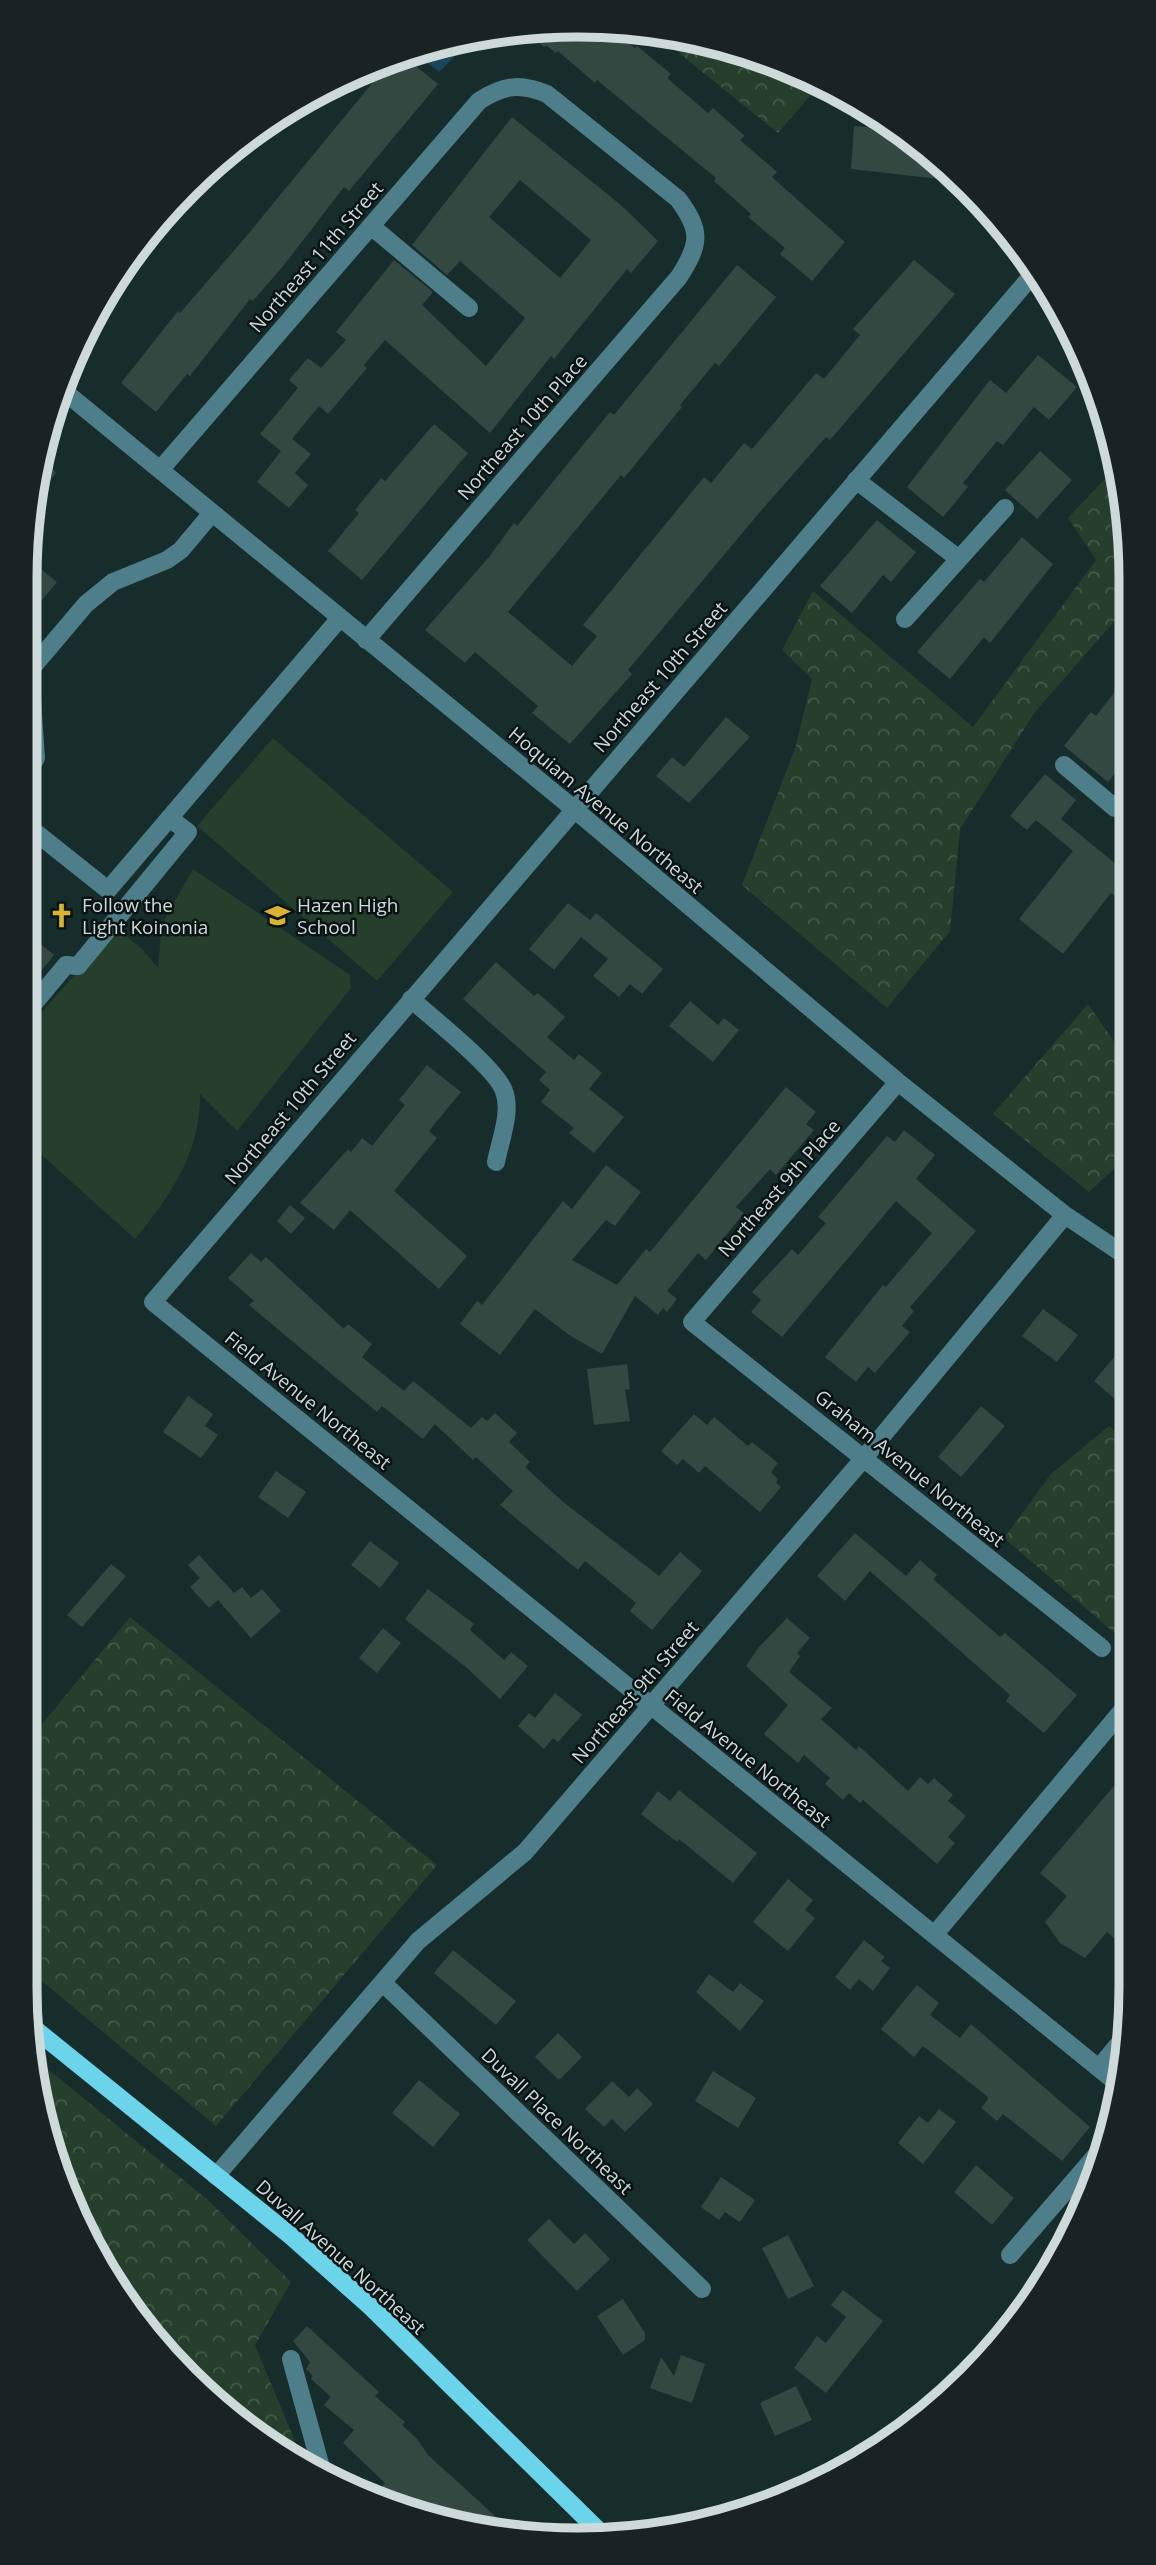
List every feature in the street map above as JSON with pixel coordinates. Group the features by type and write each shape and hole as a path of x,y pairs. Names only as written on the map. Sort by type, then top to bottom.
{"main road":[{"name":"Duvall Avenue Northeast","path":"39,2032 291,2236 371,2308 595,2528"}],"street":[{"name":"Northeast 11th Street","path":"160,470 479,102 497,90 514,85 529,86 547,94 678,199 691,217 697,234"},
{"path":"372,226 469,308"},
{"name":"Northeast 10th Place","path":"366,640 679,277 693,255 697,234"},
{"name":"Northeast 10th Street","path":"153,1302 1029,279"},
{"name":"Hoquiam Avenue Northeast","path":"69,395 574,809 898,1082 1065,1214 1119,1251"},
{"path":"856,480 959,559"},
{"path":"905,619 1005,508"},
{"path":"37,660 86,604 113,582 167,560 181,550 212,513"},
{"path":"37,834 107,890 340,618"},
{"path":"1064,765 1115,808 1119,803"},
{"path":"37,999 66,965 78,966 188,832 170,818"},
{"path":"411,999 486,1067 505,1091 506,1120 496,1162"},
{"name":"Northeast 9th Place","path":"692,1322 898,1082"},
{"name":"Northeast 9th Street","path":"216,2176 418,1941 525,1852 864,1458 1065,1214"},
{"name":"Field Avenue Northeast","path":"153,1302 1111,2079"},
{"name":"Graham Avenue Northeast","path":"692,1322 1102,1648"},
{"path":"935,1934 1119,1713"},
{"name":"Duvall Place Northeast","path":"383,1983 702,2289"},
{"path":"1098,2068 1116,2047"},
{"path":"1010,2255 1091,2162"},
{"path":"291,2358 321,2463"}],"green space":[{"path":"668,44 752,65 814,91 778,133"},
{"path":"1109,474 1118,543 1119,614 1035,712 960,829 950,931 887,1008 742,885 795,749 812,679 782,650 813,591 973,727 1096,560 1068,518"},
{"path":"273,738 453,892 377,981 197,826"},
{"path":"193,869 350,975 351,988 237,1131 200,1094 195,1135 181,1172 160,1207 135,1239 37,1151 37,1017 116,928 141,948 158,968 162,924"},
{"path":"1088,1004 1119,1049 1119,1164 1089,1192 993,1114"},
{"path":"1109,1426 1119,1434 1119,1637 1004,1538 1051,1474"},
{"path":"130,1617 437,1865 216,2126 37,1977 37,1730"},
{"path":"42,2064 209,2201 291,2282 255,2345 299,2451 249,2416 195,2370 171,2344 128,2288 93,2226 65,2161"}],"water":[{"path":"462,49 439,72 423,59"}],"building":[{"path":"613,38 624,39 635,48 637,46 671,74 667,78 708,113 713,108 745,136 740,140 777,172 772,177 845,242 812,281 780,254 785,248 748,217 751,214 714,181 716,178 597,80 595,83 558,51 556,53 546,45 544,47 534,39"},
{"path":"411,63 438,84 349,191 344,187 284,265 253,301 250,299 190,376 187,374 156,412 121,383 178,311 180,313 379,75"},
{"path":"512,117 622,206 658,241 631,273 627,269 554,359 551,356 490,433 385,340 364,365 367,368 328,414 319,406 292,439 311,454 295,473 308,485 289,508 257,482 281,451 260,434 298,388 289,380 308,358 321,368 346,340 336,332 394,260 433,292 422,305 486,366 525,318 460,261 447,275 412,245","holes":["520,180 591,240 560,278 489,217"]},
{"path":"854,126 879,128 944,180 851,169"},
{"path":"914,260 955,294 830,440 826,437 759,513 628,670 632,674 570,744 532,713 538,706 475,652 465,663 425,630 489,557 514,523 517,526 610,412 614,415 737,265 776,297 719,366 715,363 624,478 621,475 508,612 572,666 597,636 583,625 704,477 711,483 744,443 752,449 816,373 824,379 860,335 853,329"},
{"path":"1038,355 1077,387 1049,420 1034,407 1003,445 997,441 963,483 968,487 943,517 907,487 990,380 1006,393"},
{"path":"434,424 468,453 362,580 328,551 359,513 355,510 381,478 385,481"},
{"path":"1040,451 1072,480 1037,519 1005,490"},
{"path":"49,464 56,473 44,487"},
{"path":"877,520 916,552 891,582 883,575 852,613 820,586"},
{"path":"1022,537 1053,564 990,643 984,637 950,679 917,652 980,579 984,582"},
{"path":"37,566 57,582 37,606"},
{"path":"1119,686 1119,768 1108,782 1064,746 1091,712 1096,716"},
{"path":"726,717 750,737 689,803 656,776 672,757 684,767"},
{"path":"1045,774 1076,800 1061,819 1119,867 1119,899 1111,893 1063,954 1019,919 1073,851 1036,820 1027,830 1010,816"},
{"path":"568,903 590,920 596,913 663,969 642,994 630,984 619,997 593,976 608,959 581,937 554,970 529,949"},
{"path":"37,941 54,955 37,976"},
{"path":"496,962 534,996 538,993 565,1017 547,1037 574,1060 579,1054 602,1073 589,1089 624,1117 594,1153 569,1133 574,1128 541,1102 550,1090 539,1080 546,1072 463,999"},
{"path":"690,1001 718,1025 724,1018 739,1030 713,1062 669,1026"},
{"path":"427,1065 461,1092 429,1131 437,1138 394,1191 467,1256 439,1289 350,1210 334,1230 300,1203 348,1149 351,1152 362,1138 372,1146 405,1105 399,1100"},
{"path":"786,1087 816,1112 806,1124 814,1130 776,1175 770,1169 736,1207 744,1213 706,1260 698,1253 667,1291 677,1299 667,1312 663,1308 658,1315 635,1296 602,1354 569,1335 535,1309 500,1355 460,1324 477,1301 482,1305 563,1201 572,1209 606,1165 641,1192 615,1226 606,1220 572,1260 617,1285 646,1249 650,1252"},
{"path":"904,1130 935,1155 916,1179 976,1231 910,1307 914,1311 902,1326 910,1332 875,1373 868,1367 856,1382 825,1357 883,1285 886,1287 932,1233 896,1201 782,1337 751,1312 761,1300 752,1292 792,1249 798,1255 826,1223 818,1217 887,1136 895,1142"},
{"path":"290,1205 305,1218 291,1234 277,1221"},
{"path":"251,1253 261,1262 266,1257 344,1329 348,1324 372,1344 362,1357 404,1391 413,1381 471,1428 482,1417 487,1421 495,1413 517,1433 509,1442 530,1462 525,1467 562,1501 659,1576 680,1552 702,1571 652,1630 630,1611 636,1603 585,1561 578,1570 500,1505 513,1491 476,1457 473,1460 435,1424 423,1439 382,1406 377,1412 249,1305 254,1301 228,1278"},
{"path":"1043,1309 1078,1335 1057,1362 1022,1336"},
{"path":"1119,1351 1119,1403 1094,1381"},
{"path":"627,1364 630,1389 625,1390 630,1421 594,1425 587,1369"},
{"path":"188,1396 213,1414 205,1426 218,1435 201,1458 163,1432"},
{"path":"981,1406 1005,1426 961,1477 938,1457"},
{"path":"694,1414 707,1425 714,1417 748,1446 752,1442 778,1463 771,1472 781,1487 760,1512 705,1466 699,1473 683,1459 677,1465 661,1451"},
{"path":"276,1471 306,1492 288,1518 258,1497"},
{"path":"855,1533 906,1576 920,1560 937,1575 933,1579 1000,1637 1005,1633 1077,1695 1044,1733 1006,1701 1010,1695 870,1571 845,1601 817,1576"},
{"path":"370,1541 399,1563 380,1588 351,1565"},
{"path":"199,1555 234,1593 242,1587 251,1598 262,1589 281,1611 251,1638 218,1600 209,1608 190,1587 200,1578 188,1565"},
{"path":"111,1564 126,1576 82,1627 67,1615"},
{"path":"428,1589 474,1624 470,1630 504,1660 511,1652 528,1666 500,1699 467,1668 405,1619"},
{"path":"787,1618 810,1638 797,1653 800,1656 789,1672 832,1708 821,1719 856,1750 859,1746 908,1791 920,1777 928,1784 934,1778 953,1795 948,1801 966,1816 948,1837 955,1843 937,1864 863,1800 860,1803 849,1793 843,1800 825,1784 830,1778 804,1755 798,1763 764,1734 788,1705 746,1666 759,1647"},
{"path":"383,1628 401,1643 377,1673 359,1658"},
{"path":"555,1693 582,1715 558,1742 553,1738 544,1749 518,1726 529,1713 535,1718"},
{"path":"1119,1780 1119,1942 1107,1932 1085,1958 1060,1943 1045,1922 1067,1896 1040,1873"},
{"path":"679,1790 757,1853 733,1883 679,1839 677,1842 641,1814 658,1791 670,1801"},
{"path":"788,1879 813,1900 805,1910 815,1918 788,1951 753,1922"},
{"path":"864,1940 885,1957 881,1961 890,1968 873,1991 859,1979 850,1990 835,1977"},
{"path":"453,1950 516,2001 496,2025 434,1973"},
{"path":"709,1974 733,1992 740,1983 764,2001 740,2031 696,1992"},
{"path":"917,1985 939,2003 930,2015 960,2038 971,2024 1090,2127 1062,2161 1003,2114 997,2121 981,2108 988,2099 987,2096 923,2046 914,2057 881,2029"},
{"path":"558,2033 582,2057 559,2080 535,2057"},
{"path":"713,2071 756,2098 738,2128 695,2101"},
{"path":"419,2080 460,2114 433,2147 392,2113"},
{"path":"612,2081 629,2097 637,2088 653,2104 625,2132 612,2119 604,2127 585,2109"},
{"path":"939,2109 956,2122 923,2164 898,2143 919,2116 928,2123"},
{"path":"976,2165 1014,2198 992,2225 954,2192"},
{"path":"721,2177 755,2200 740,2222 725,2212 719,2220 701,2207"},
{"path":"549,2219 574,2244 585,2233 610,2259 577,2291 527,2240"},
{"path":"788,2235 814,2286 788,2299 762,2248"},
{"path":"843,2290 883,2321 826,2393 794,2368 817,2336 826,2343 846,2317 831,2305"},
{"path":"623,2299 645,2333 645,2340 623,2355 597,2316"},
{"path":"307,2326 379,2392 375,2396 405,2422 402,2425 417,2439 428,2455 503,2523 404,2500 382,2486 385,2483 343,2443 354,2430 324,2405 331,2397 311,2379 313,2376 306,2369 310,2362 293,2341"},
{"path":"681,2355 705,2364 692,2403 650,2388 661,2357 674,2376"},
{"path":"796,2386 812,2420 775,2436 760,2403"}],"place":[{"name":"Follow the Light Koinonia","path":"62,916"},
{"name":"Hazen High School","path":"277,916"}]}
